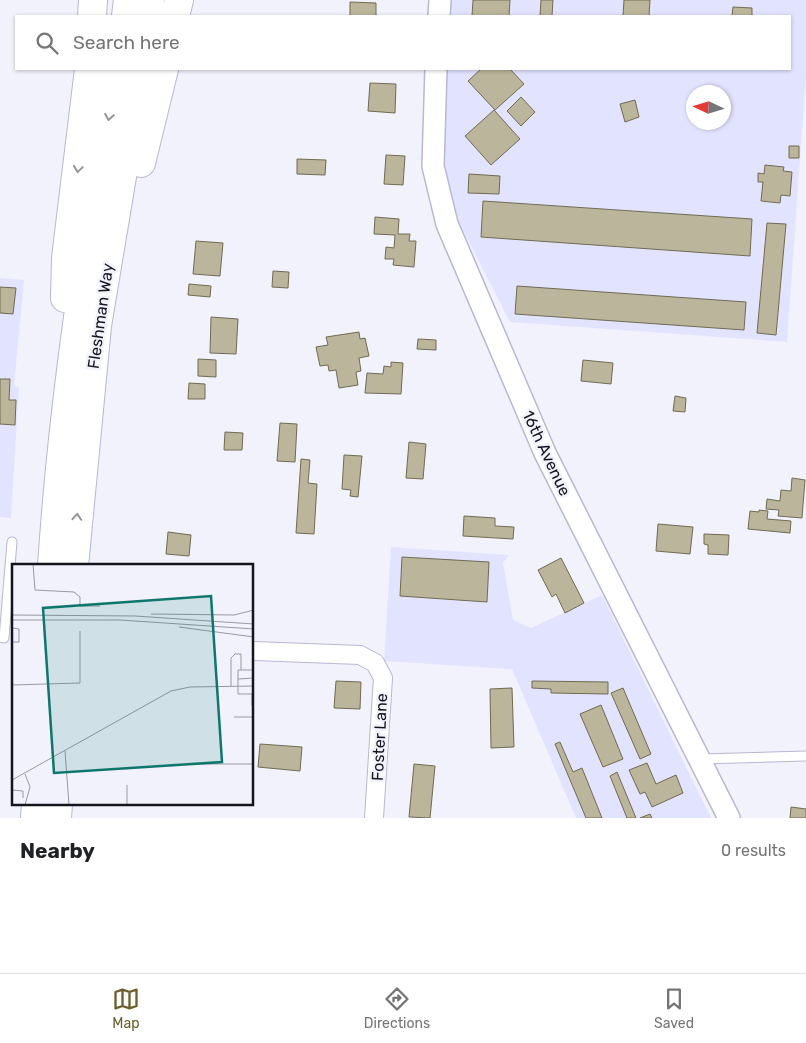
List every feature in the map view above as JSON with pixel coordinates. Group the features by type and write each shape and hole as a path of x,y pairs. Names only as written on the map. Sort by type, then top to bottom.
{"main road":[{"path":"92,15 93,0"},
{"path":"126,15 128,0"},
{"path":"148,15 150,0"},
{"path":"175,15 179,0"},
{"path":"57,490 66,258 89,70"},
{"name":"Fleshman Way","path":"52,564 57,490 84,272 117,70"},
{"name":"Fleshman Way","path":"74,564 97,326 140,70"},
{"path":"97,326 164,70"}],"street":[{"path":"439,15 440,0"},
{"name":"16th Avenue","path":"436,70 432,166 447,224 545,453 729,818"},
{"name":"Foster Lane","path":"254,651 360,654 375,663 383,678 374,818"}],"lane":[{"path":"0,637 4,638 12,542"},
{"path":"700,759 806,756"}],"shaded area":[{"path":"451,0 806,0 806,75 787,342 510,322 444,193 442,142 446,70 791,70 791,15 450,15"},
{"path":"0,278 24,280 14,386 19,387 11,518 0,517"},
{"path":"391,547 509,555 503,563 513,620 531,628 602,595 711,818 576,818 512,669 384,661"}],"building":[{"path":"473,0 510,0 509,15 472,15"},
{"path":"541,0 553,0 552,15 540,15"},
{"path":"624,0 650,0 649,15 623,15"},
{"path":"350,2 376,3 376,15 350,15"},
{"path":"733,7 752,8 752,15 732,15"},
{"path":"480,70 511,70 524,84 495,110 468,81"},
{"path":"370,83 396,84 395,113 368,111"},
{"path":"521,97 535,112 521,126 507,111"},
{"path":"635,100 639,117 625,122 620,104"},
{"path":"494,110 520,139 491,165 465,136"},
{"path":"789,146 799,146 799,158 789,158"},
{"path":"386,155 405,156 403,185 384,184"},
{"path":"297,159 326,160 325,175 297,174"},
{"path":"765,165 784,167 783,171 792,172 790,196 781,195 780,203 761,201 763,182 758,182 758,173 764,174"},
{"path":"469,174 500,176 499,194 468,193"},
{"path":"483,201 752,219 750,256 481,237"},
{"path":"375,217 399,219 398,234 410,234 409,241 416,241 414,267 393,265 394,259 385,259 386,247 394,248 395,235 374,234"},
{"path":"767,223 786,224 776,335 757,333"},
{"path":"196,241 223,243 220,276 193,274"},
{"path":"273,271 289,272 288,288 272,287"},
{"path":"189,284 211,286 210,297 188,295"},
{"path":"517,286 746,302 744,330 515,314"},
{"path":"0,287 16,288 13,314 0,313"},
{"path":"211,317 238,319 236,354 210,353"},
{"path":"359,332 360,339 365,338 369,356 359,358 361,371 356,372 358,385 339,388 336,370 329,371 328,365 320,366 316,347 328,345 326,337"},
{"path":"418,339 436,340 436,350 417,349"},
{"path":"198,359 216,360 216,377 198,376"},
{"path":"583,360 613,363 611,384 581,381"},
{"path":"391,362 403,363 401,394 365,393 367,373 383,374 384,366 391,367"},
{"path":"0,379 10,379 9,400 16,400 15,425 0,424"},
{"path":"189,383 205,384 205,399 188,399"},
{"path":"675,396 686,398 685,412 673,411"},
{"path":"280,423 297,424 295,462 277,461"},
{"path":"225,432 243,433 242,450 224,450"},
{"path":"409,442 426,444 423,479 406,478"},
{"path":"344,455 362,456 358,497 350,496 351,490 342,489"},
{"path":"301,459 310,460 308,483 317,484 314,534 296,533"},
{"path":"792,478 805,480 802,518 778,516 779,510 766,509 767,499 780,501 781,490 791,491"},
{"path":"759,510 768,511 767,519 791,521 790,533 748,529 750,511 759,512"},
{"path":"464,516 495,518 495,526 514,527 513,539 463,536"},
{"path":"658,524 693,527 690,554 656,551"},
{"path":"168,532 191,535 189,556 166,554"},
{"path":"704,534 729,535 728,555 708,554 708,545 704,544"},
{"path":"402,557 489,562 487,602 400,596"},
{"path":"561,558 584,603 565,613 556,594 552,597 538,570"},
{"path":"336,681 361,682 360,709 334,708"},
{"path":"532,681 608,682 608,694 551,693 551,689 532,688"},
{"path":"512,688 514,747 491,748 490,689"},
{"path":"623,688 651,754 640,759 611,693"},
{"path":"601,705 623,759 603,767 580,714"},
{"path":"560,742 573,772 582,768 602,818 586,818 555,744"},
{"path":"260,744 302,747 300,771 258,767"},
{"path":"647,763 656,784 676,775 683,793 652,807 645,792 640,794 629,770"},
{"path":"414,764 435,766 430,818 409,817"},
{"path":"617,772 636,818 627,818 610,776"},
{"path":"791,807 806,809 806,818 790,818"},
{"path":"650,814 652,818 640,818"}]}
